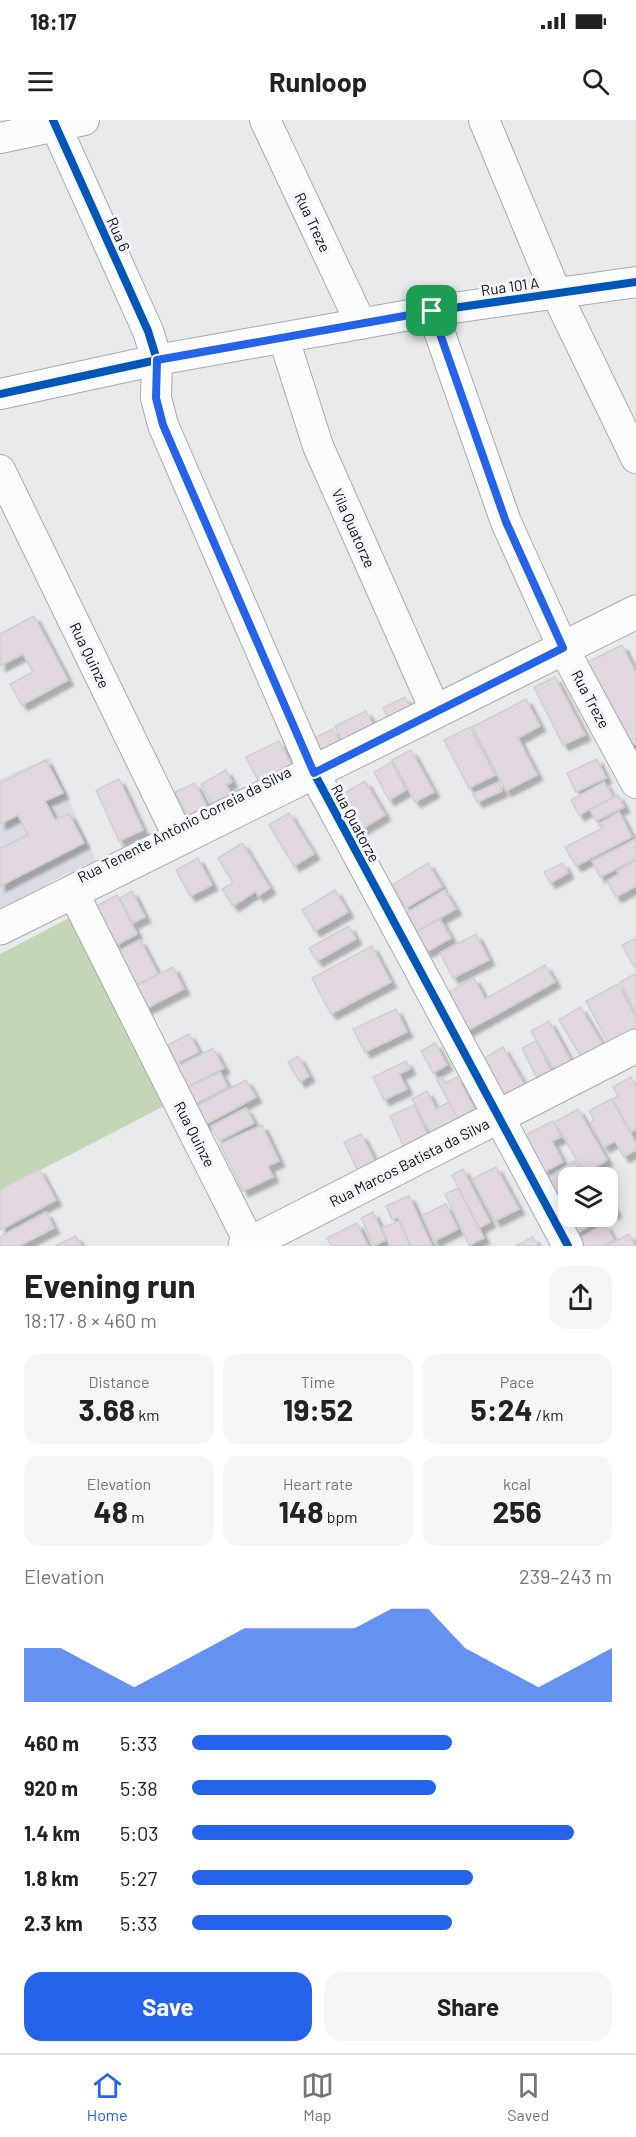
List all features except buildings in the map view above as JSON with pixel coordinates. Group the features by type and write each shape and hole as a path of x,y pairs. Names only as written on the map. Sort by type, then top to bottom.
{"main road":[{"name":"Rua Tenente Antônio Correia da Silva","path":"0,928 74,894 636,612"},
{"name":"Rua Marcos Batista da Silva","path":"249,1245 636,1046"}],"street":[{"name":"Rua Treze","path":"266,120 361,324"},
{"path":"484,120 556,293 636,458"},
{"path":"0,138 64,122"},
{"name":"Rua 6","path":"64,122 148,331 157,360"},
{"name":"Rua 101 A","path":"0,394 157,360 432,311 636,282"},
{"name":"Rua Treze","path":"432,311 506,522 563,648 636,783"},
{"name":"Vila Quatorze","path":"284,339 318,446 436,712"},
{"name":"Rua Quatorze","path":"157,360 156,398 163,425 314,773 568,1246"},
{"name":"Rua Quinze","path":"0,470 180,840"},
{"name":"Rua Quinze","path":"74,894 249,1245"}],"shaded area":[{"path":"50,757 102,874 88,880 67,873 45,885 41,904 0,922 0,779"}],"green space":[{"path":"69,918 166,1105 0,1191 0,954"}],"cycle path":[{"path":"53,120 148,331 157,360 156,398 163,425 314,773 568,1246"},
{"path":"0,394 157,360 432,311 636,282"}],"route":[{"path":"432,311 506,522 563,648 314,773 163,425 156,398 157,360 432,311"}]}
